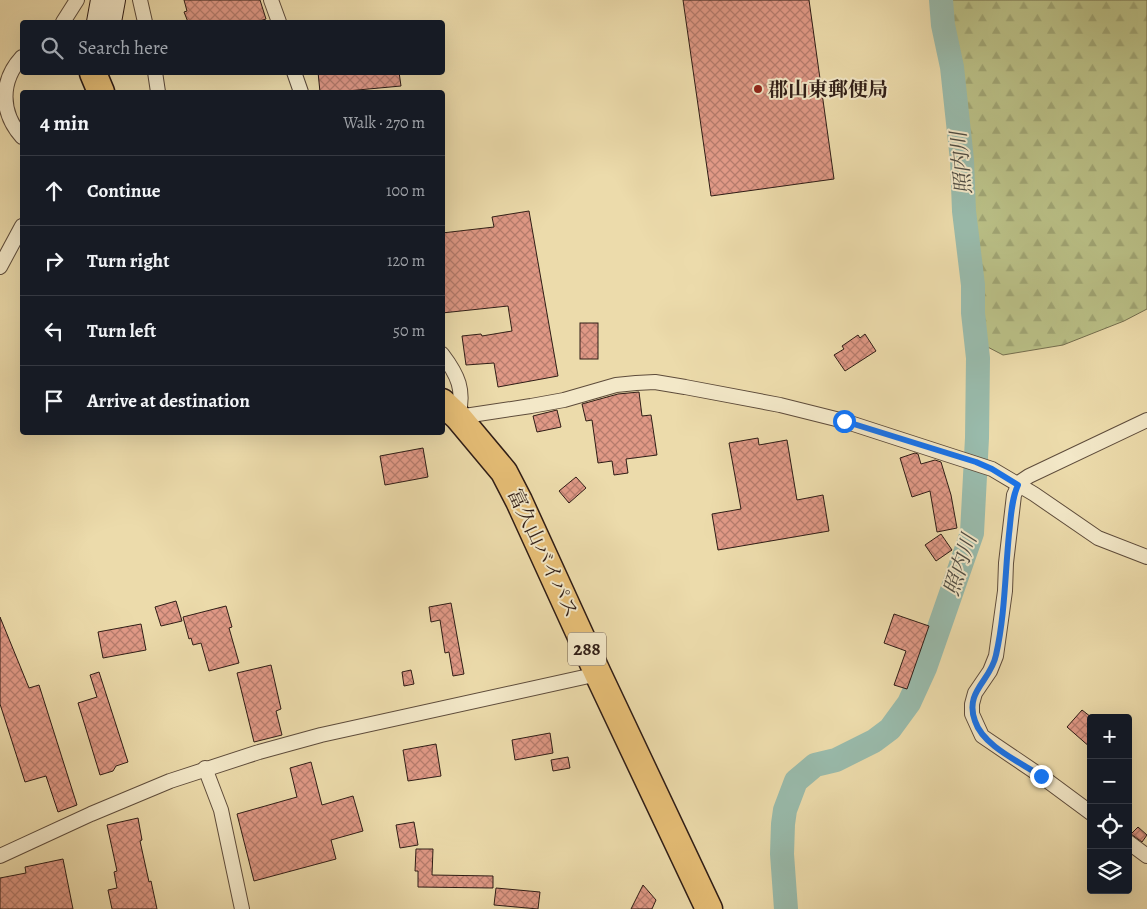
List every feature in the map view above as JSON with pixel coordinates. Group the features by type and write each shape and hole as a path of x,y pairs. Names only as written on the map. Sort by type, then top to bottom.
{"highway":[{"name":"富久山バイパス","path":"450,410 504,472 709,909"}],"main road":[{"path":"97,20 101,0"},
{"path":"111,20 115,0"}],"street":[{"path":"65,20 78,0"},
{"path":"140,0 144,20"},
{"path":"271,0 278,20"},
{"path":"20,60 9,77 4,94 8,118 20,134"},
{"path":"155,75 158,90"},
{"path":"295,75 300,90"},
{"path":"0,267 20,230"},
{"path":"445,358 453,368 462,393 461,405 450,410"},
{"path":"450,410 531,406 564,400 616,385 654,382 780,405 844,421 976,462 992,469 1034,494 1098,538 1147,557"},
{"path":"1087,810 982,736 972,714 972,704 975,693 990,672 996,656 1005,592 1010,524 1014,495 1018,485 1029,476 1147,420"},
{"path":"0,856 100,810 205,768 321,735 598,674"},
{"path":"205,768 221,810 242,909"},
{"path":"1132,845 1147,856"}],"green space":[{"path":"946,0 1147,0 1147,309 1124,321 1063,345 1003,355 980,343 977,245 962,71"}],"building":[{"path":"184,0 260,0 266,19 187,20 184,12 187,11"},
{"name":"郡山東郵便局","path":"683,0 809,0 834,179 711,196"},
{"path":"318,75 399,75 401,86 358,90 320,90"},
{"path":"529,211 558,376 498,387 494,363 466,365 462,336 481,334 482,336 512,331 508,306 445,313 445,233 494,227 492,217"},
{"path":"580,323 598,323 598,359 580,359"},
{"path":"865,334 876,351 845,371 834,355 844,349 842,346 858,335 860,338"},
{"path":"639,392 642,416 651,415 657,455 626,459 628,473 614,475 612,461 598,463 592,420 586,421 582,404 618,394"},
{"path":"557,410 561,427 537,432 533,416"},
{"path":"758,438 759,445 787,440 797,500 823,495 829,531 718,550 712,514 741,509 729,443"},
{"path":"423,448 428,477 385,485 380,456"},
{"path":"915,453 918,454 921,464 935,460 941,462 951,495 957,528 937,532 930,491 912,497 900,458"},
{"path":"576,477 586,488 569,503 559,491"},
{"path":"941,534 952,550 936,561 925,545"},
{"path":"176,601 182,621 161,626 155,607"},
{"path":"451,603 464,674 453,676 449,652 445,653 440,620 431,622 429,607"},
{"path":"226,606 232,627 229,628 239,663 209,671 201,643 193,645 191,638 189,639 183,617"},
{"path":"894,614 929,626 907,689 894,685 906,651 884,643"},
{"path":"0,617 29,688 39,685 77,805 58,812 46,776 25,782 0,704"},
{"path":"141,624 146,650 103,658 98,632"},
{"path":"271,665 281,709 276,711 282,735 254,742 237,673"},
{"path":"411,670 414,684 404,686 402,672"},
{"path":"99,672 128,762 116,766 113,771 100,775 78,703 97,697 90,675"},
{"path":"1082,710 1087,714 1087,744 1067,727"},
{"path":"550,733 553,753 515,760 512,740"},
{"path":"436,744 441,776 408,781 403,750"},
{"path":"568,757 570,768 553,771 551,760"},
{"path":"311,762 322,805 353,796 363,831 331,840 336,859 254,881 237,814 297,797 290,768"},
{"path":"138,818 142,840 140,841 157,909 112,909 108,890 117,888 114,872 117,871 107,825"},
{"path":"414,822 418,845 400,848 396,825"},
{"path":"1138,827 1147,835 1142,842 1132,833"},
{"path":"416,849 433,849 432,875 493,876 493,888 418,887 418,871 415,871"},
{"path":"63,859 73,909 0,909 0,878 26,873 25,867"},
{"path":"643,885 656,900 652,909 631,909"},
{"path":"496,888 540,892 538,909 494,905"}],"waterway":[{"name":"照内川","path":"786,909 782,854 783,824 785,810 796,781 815,765 836,760 874,741 890,729 909,703 925,668 972,533 977,438 978,358 973,313 973,285 964,211 962,160 952,67 943,25 941,0"}],"place":[{"name":"郡山東郵便局","path":"758,89"}],"route":[{"path":"844,421 976,462 992,469 1018,485 1014,495 1010,524 1005,592 996,656 990,672 975,693 972,714 982,736 1041,776"}]}
